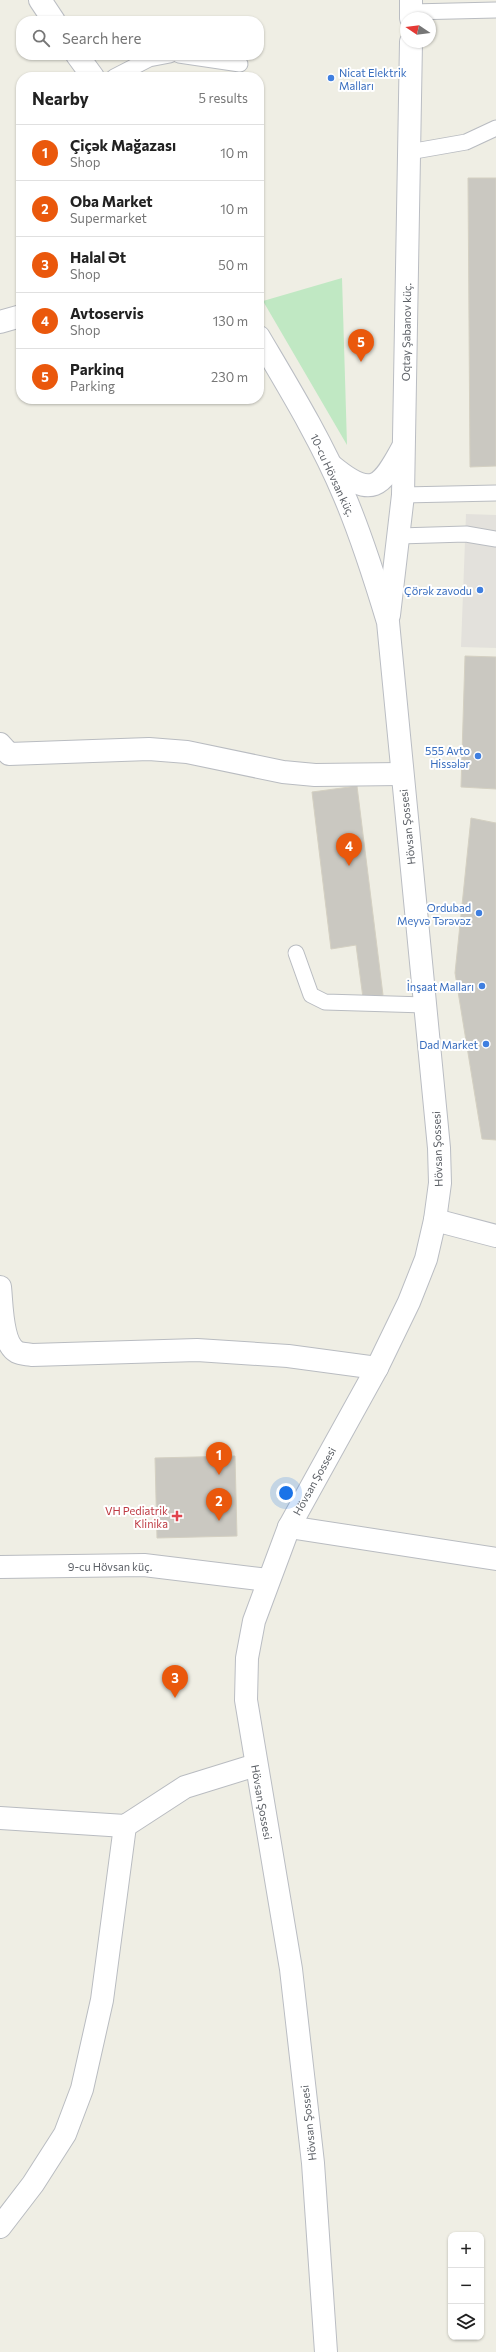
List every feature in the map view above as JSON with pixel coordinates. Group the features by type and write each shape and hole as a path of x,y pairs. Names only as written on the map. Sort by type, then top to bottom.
{"street":[{"path":"41,0 51,16"},
{"name":"Oqtay Şabanov küç.","path":"388,622 403,496 411,48"},
{"path":"81,60 89,72"},
{"path":"0,322 16,317"},
{"name":"10-cu Hövsan küç.","path":"264,345 303,411 344,494 365,548 388,622"},
{"path":"329,464 350,482 367,487 382,481 404,445"},
{"name":"Hövsan Şossesi","path":"326,2352 313,2163 291,1969 246,1700 246,1658 254,1621 289,1527 377,1368 409,1302 426,1259 435,1220 440,1183 439,1148 388,622"},
{"path":"3,753 149,749 187,752 283,772 309,775 402,774"},
{"path":"435,1220 496,1236"},
{"path":"0,1287 6,1334 9,1345 17,1352 32,1355 197,1350 288,1356 377,1368"},
{"path":"289,1527 496,1559"},
{"name":"9-cu Hövsan küç.","path":"0,1567 144,1565 268,1580"},
{"path":"0,1818 125,1826 185,1787 256,1765"},
{"path":"0,2227 33,2184 65,2134 82,2089 102,2000 125,1826"}],"lane":[{"path":"411,10 496,10"},
{"path":"124,72 147,60"},
{"path":"213,60 240,64"},
{"path":"409,152 466,142 496,128"},
{"path":"403,496 496,493"},
{"path":"399,536 466,534 496,539"},
{"path":"296,953 311,995 325,1002 425,1005"}],"shaded area":[{"name":"Çörək zavodu","path":"466,514 496,515 496,648 461,647"}],"green space":[{"path":"342,278 347,445 264,303 264,301"}],"building":[{"path":"468,178 496,178 496,466 470,467"},
{"path":"465,656 496,657 496,789 461,787"},
{"path":"357,786 383,995 363,998 356,945 331,949 312,792"},
{"path":"471,818 496,823 496,1140 482,1139 455,973"},
{"path":"235,1456 237,1536 157,1538 155,1458"}],"place":[{"name":"Nicat Elektrik Malları","path":"331,78"},
{"name":"Parkinq","path":"361,362"},
{"name":"Çörək zavodu","path":"480,590"},
{"name":"555 Avto Hissələr","path":"478,756"},
{"name":"Avtoservis","path":"349,866"},
{"name":"Ordubad Meyvə Tərəvəz","path":"479,913"},
{"name":"İnşaat Malları","path":"482,986"},
{"name":"Dad Market","path":"486,1044"},
{"name":"Çiçək Mağazası","path":"219,1475"},
{"name":"VH Pediatrik Klinika","path":"177,1516"},
{"name":"Oba Market","path":"219,1521"},
{"name":"Halal Ət","path":"175,1698"}]}
